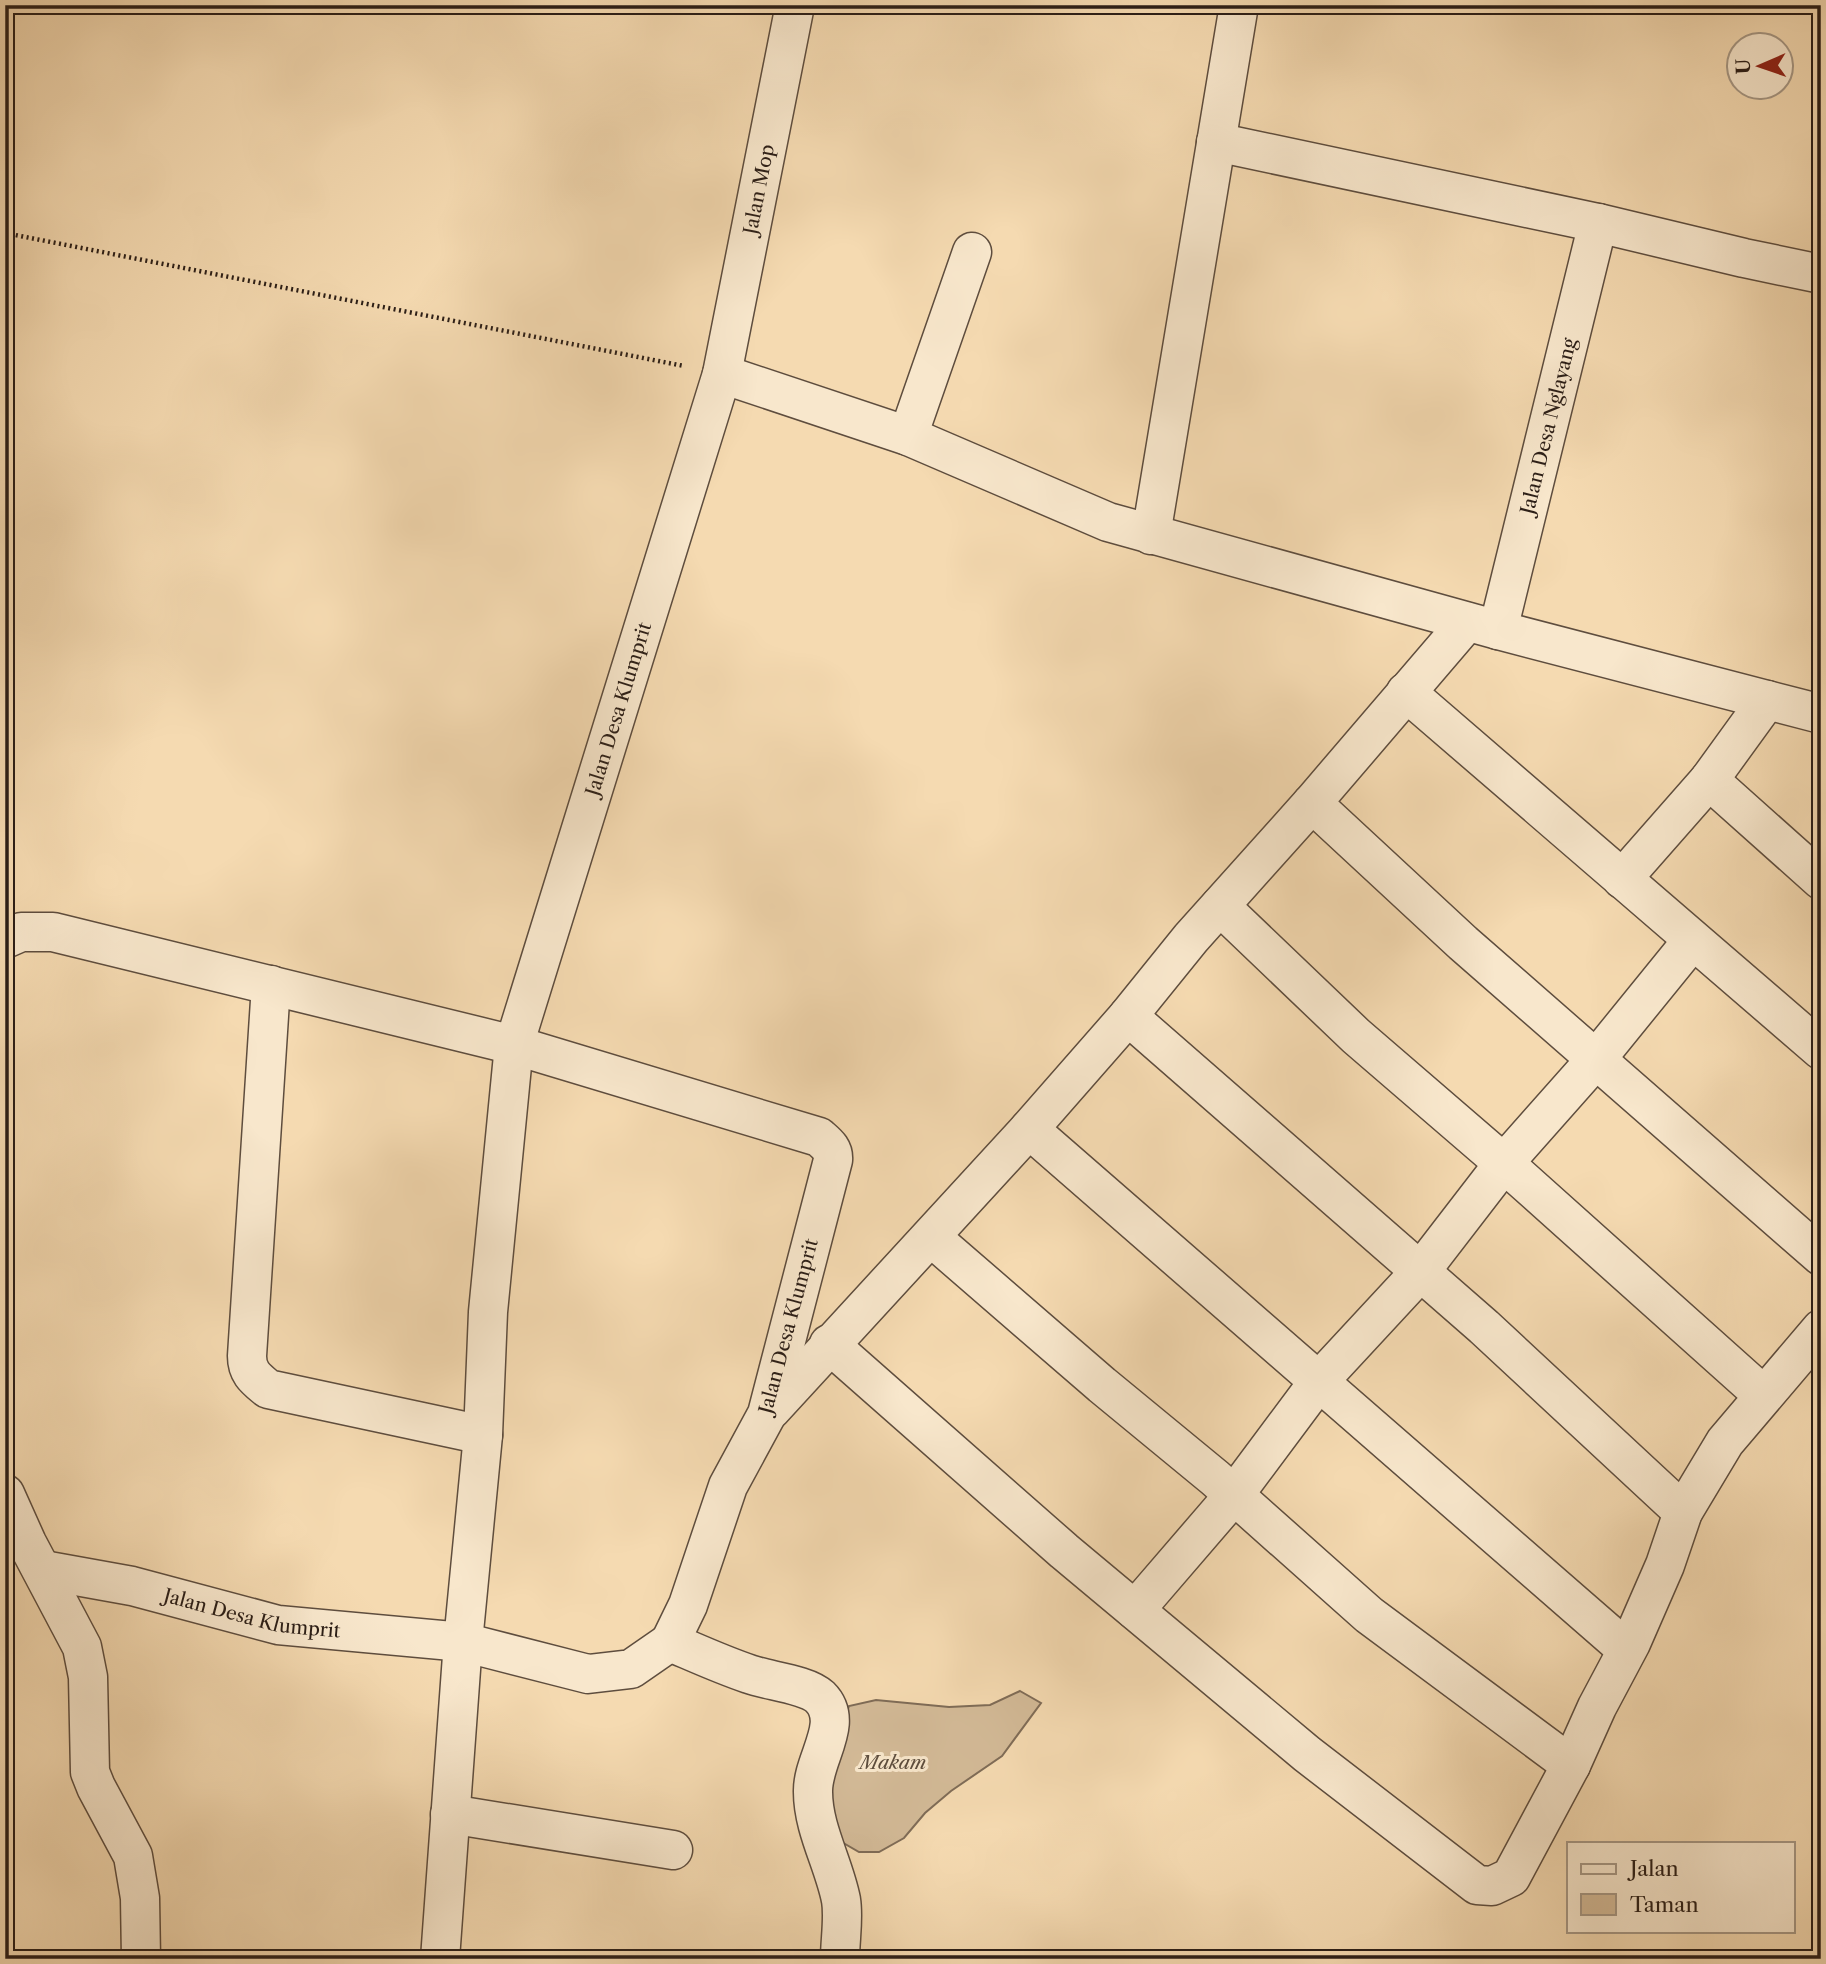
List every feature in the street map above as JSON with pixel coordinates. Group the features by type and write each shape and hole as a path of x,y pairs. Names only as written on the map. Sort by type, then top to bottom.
{"street":[{"name":"Jalan Mop","path":"722,374 795,5"},
{"path":"1151,535 1239,5"},
{"path":"1216,142 1598,223 1821,274"},
{"name":"Jalan Desa Nglayang","path":"1482,626 1598,223"},
{"path":"908,436 972,252"},
{"path":"722,374 908,436 1108,522 1482,626 1821,714"},
{"name":"Jalan Desa Klumprit","path":"440,1959 463,1642 483,1435 488,1312 514,1045 722,374"},
{"path":"767,1414 1029,1129 1406,692 1482,626"},
{"path":"1406,692 1821,1050"},
{"path":"1622,879 1709,780 1768,700"},
{"path":"1709,780 1821,880"},
{"path":"1312,803 1463,943 1821,1256"},
{"path":"1220,906 1356,1036 1504,1163 1763,1395"},
{"name":"Jalan Desa Klumprit","path":"5,939 21,932 52,932 514,1045 819,1137 831,1148 833,1160 767,1414 728,1486 688,1605 670,1642"},
{"path":"1135,1610 1234,1494 1320,1381 1420,1272 1504,1163 1597,1058 1692,941"},
{"path":"271,985 247,1356 251,1375 268,1389 483,1435"},
{"path":"1128,1016 1420,1272 1683,1512"},
{"path":"1029,1129 1626,1649"},
{"path":"931,1237 1102,1385 1234,1494 1369,1615 1572,1765"},
{"path":"829,1344 1064,1551 1307,1754 1477,1885 1492,1886 1511,1877 1572,1765 1665,1565 1683,1512 1725,1442 1821,1329"},
{"path":"5,1494 27,1543 71,1622 86,1661 90,1772 133,1856 140,1898 141,1959"},
{"name":"Jalan Desa Klumprit","path":"43,1570 132,1586 278,1625 463,1642"},
{"path":"463,1642 588,1674 631,1669 670,1642 750,1675 806,1689 817,1695 830,1709 831,1722 812,1791 816,1817 841,1902 840,1959"},
{"path":"450,1814 673,1850"}],"path":[{"path":"5,233 722,374"}],"green space":[{"name":"Makam","path":"1020,1691 1041,1703 1002,1756 951,1791 925,1813 904,1838 879,1852 859,1852 840,1841 829,1823 832,1756 849,1706 876,1700 949,1707 990,1705"}]}
